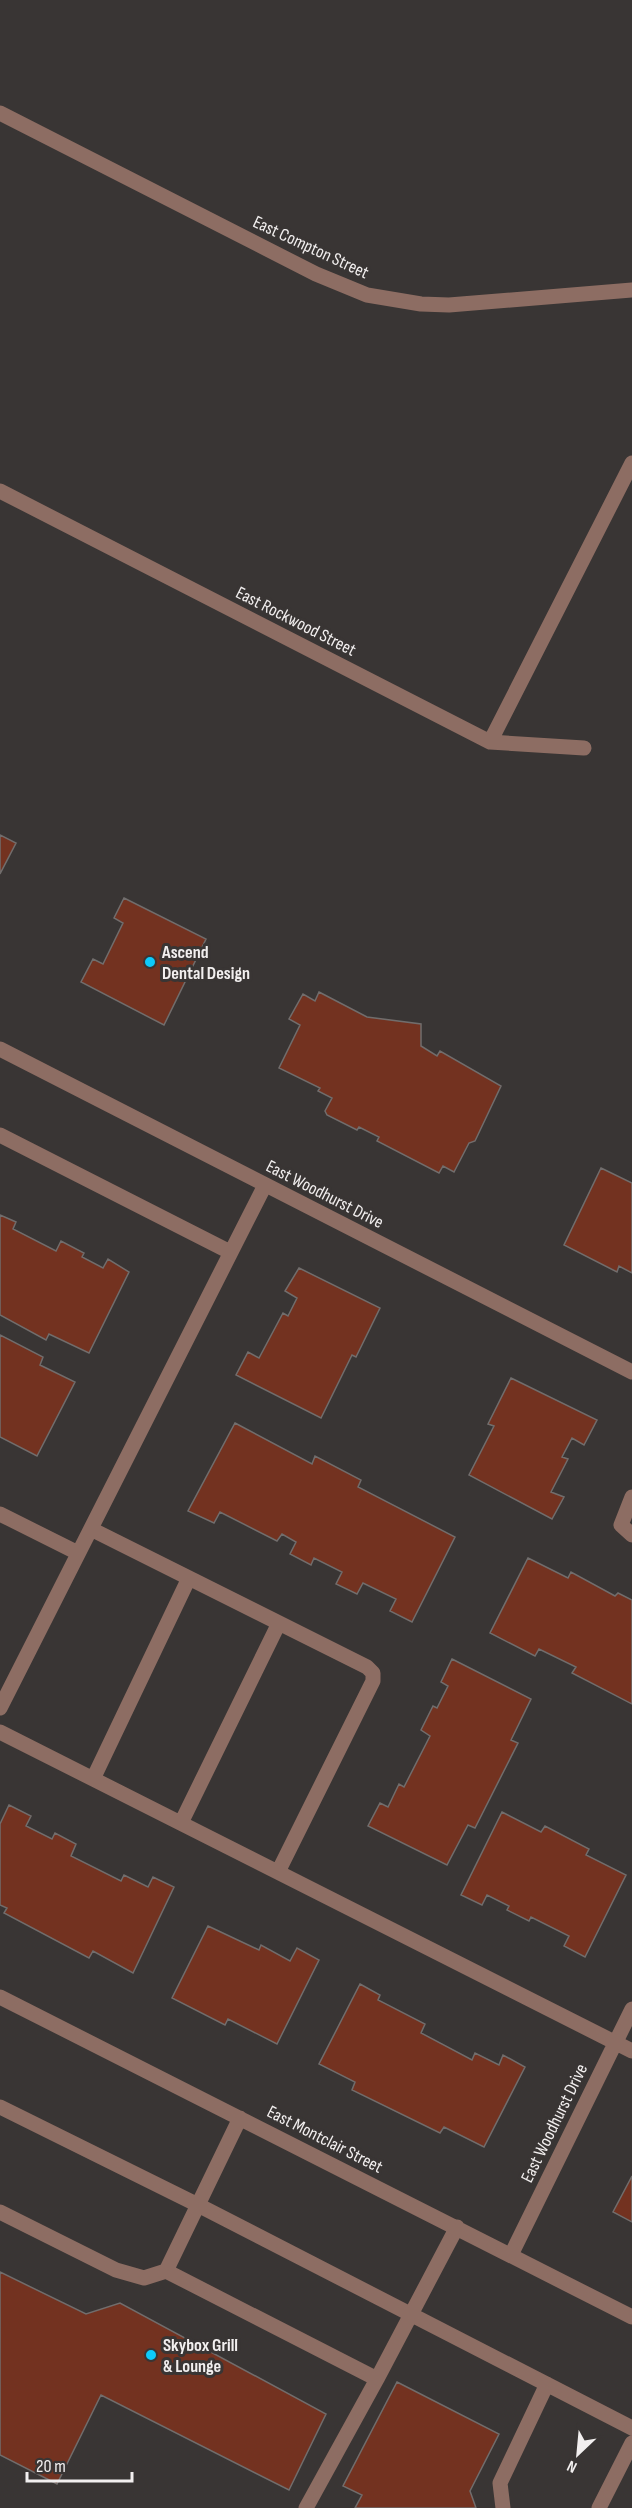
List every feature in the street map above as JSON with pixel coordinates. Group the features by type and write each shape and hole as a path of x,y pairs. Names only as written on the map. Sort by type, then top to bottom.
{"street":[{"name":"East Compton Street","path":"0,113 324,278 367,295 393,301 449,305 632,290"},
{"path":"490,742 632,463"},
{"name":"East Rockwood Street","path":"0,491 490,742 584,748"},
{"name":"East Woodhurst Drive","path":"0,1049 632,1372"},
{"path":"0,1135 230,1252"},
{"path":"0,1708 265,1185"},
{"path":"632,1497 621,1525 632,1535"},
{"path":"0,1514 78,1553"},
{"path":"91,1529 367,1667 373,1673 373,1681 278,1872"},
{"path":"93,1779 189,1578"},
{"path":"181,1823 279,1623"},
{"path":"0,1732 632,2051"},
{"name":"East Montclair Street","path":"0,1997 632,2317"},
{"name":"East Woodhurst Drive","path":"512,2255 632,2009"},
{"path":"0,2107 198,2205 632,2428"},
{"path":"166,2271 240,2118"},
{"path":"0,2212 116,2270 144,2278 166,2271 377,2379"},
{"path":"306,2508 377,2379 456,2227"},
{"path":"502,2508 500,2483 547,2384"},
{"path":"599,2508 632,2444"}],"building":[{"path":"0,835 16,843 0,874"},
{"name":"Ascend Dental Design","path":"124,898 206,939 164,1025 81,982 93,959 103,964 123,923 114,918"},
{"path":"319,992 367,1017 421,1024 421,1046 437,1056 440,1051 501,1086 475,1141 469,1143 454,1172 443,1166 439,1173 377,1141 379,1137 359,1127 357,1130 327,1115 325,1111 332,1098 318,1091 320,1088 279,1068 300,1025 289,1019 303,994 315,1001"},
{"path":"601,1168 632,1183 632,1273 619,1266 617,1272 564,1245"},
{"path":"0,1215 16,1222 13,1229 56,1251 61,1241 84,1253 82,1257 103,1268 108,1259 129,1272 89,1353 49,1334 46,1340 0,1315"},
{"path":"299,1268 380,1308 356,1357 352,1355 321,1418 236,1375 248,1352 259,1358 283,1313 288,1316 297,1298 285,1291"},
{"path":"0,1335 43,1357 40,1365 75,1382 37,1456 0,1437"},
{"path":"511,1378 597,1420 584,1445 572,1438 562,1457 568,1459 551,1492 564,1497 552,1519 469,1475 494,1426 488,1424"},
{"path":"235,1423 312,1464 315,1456 361,1480 358,1487 455,1537 412,1622 390,1611 396,1599 363,1583 357,1594 336,1584 342,1572 314,1558 311,1565 290,1554 296,1542 282,1534 277,1541 220,1512 214,1523 188,1511"},
{"path":"528,1558 568,1578 571,1572 615,1596 618,1593 632,1600 632,1704 572,1673 576,1667 539,1649 535,1656 490,1633"},
{"path":"452,1659 531,1699 511,1740 518,1743 475,1828 468,1825 447,1865 368,1826 380,1803 388,1807 399,1784 404,1787 430,1736 421,1730 433,1706 437,1708 448,1686 441,1682"},
{"path":"9,1805 31,1816 26,1826 52,1839 55,1833 76,1844 71,1856 121,1881 124,1875 148,1887 153,1877 174,1887 133,1973 93,1951 89,1958 4,1913 7,1908 0,1905 0,1824"},
{"path":"502,1812 541,1832 545,1826 589,1849 586,1855 626,1875 585,1957 564,1946 569,1936 531,1917 529,1921 507,1910 509,1906 487,1895 482,1905 461,1895"},
{"path":"208,1926 259,1950 261,1945 290,1961 297,1948 319,1960 277,2044 228,2019 225,2025 172,1998"},
{"path":"360,1984 380,1995 378,2000 425,2024 421,2033 472,2060 475,2053 499,2065 503,2055 525,2067 484,2147 444,2127 440,2133 352,2090 355,2082 319,2064"},
{"path":"632,2176 632,2222 613,2212"},
{"path":"0,2272 86,2314 120,2303 326,2414 289,2490 101,2395 57,2484 0,2455"},
{"path":"397,2382 499,2434 470,2491 476,2508 355,2508 362,2495 343,2486"}],"place":[{"name":"Ascend Dental Design","path":"150,962"},
{"name":"Skybox Grill & Lounge","path":"151,2355"}]}
